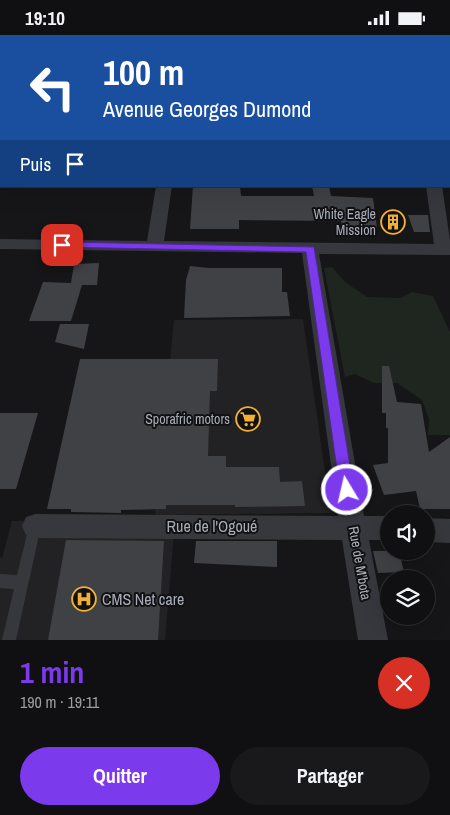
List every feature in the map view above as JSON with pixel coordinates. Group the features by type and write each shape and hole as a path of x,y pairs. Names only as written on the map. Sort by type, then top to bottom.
{"street":[{"path":"154,246 164,187"},
{"path":"0,245 447,250 434,187"},
{"name":"Rue de M'bota","path":"310,249 353,527 373,640"},
{"name":"Rue de l'Ogoué","path":"35,526 380,528"},
{"path":"435,530 450,531"}],"lane":[{"path":"9,640 35,526"},
{"path":"0,581 22,582"}],"shaded area":[{"path":"332,267 345,282 367,297 401,298 412,292 433,296 450,332 450,435 428,435 429,419 422,400 397,383 374,383 355,374 345,377 324,268"},
{"name":"Sporafric motors","path":"303,319 331,513 155,515 174,320"},
{"name":"CMS Net care","path":"175,520 165,640 0,640 0,557 2,558 12,521"}],"building":[{"path":"193,187 240,187 241,196 314,196 312,187 329,187 331,196 373,198 377,228 342,229 341,221 239,220 239,229 190,229"},
{"path":"408,215 428,215 430,232 414,232"},
{"path":"99,263 97,285 82,285 71,321 29,321 43,282 71,283 74,264"},
{"path":"190,266 209,268 282,268 282,292 287,292 290,316 184,318 186,280"},
{"path":"60,324 89,324 84,349 55,342"},
{"path":"80,359 218,359 217,391 210,391 208,456 226,456 226,467 279,467 280,482 302,481 305,506 235,507 235,505 166,505 166,509 121,510 121,513 71,512 71,509 47,509"},
{"path":"382,366 389,366 397,402 421,404 429,452 450,437 450,509 435,509 435,505 419,505 416,491 384,495 373,465 388,463 388,428 386,428 386,413 382,413"},
{"path":"0,413 38,413 16,489 0,489"},
{"path":"66,540 164,541 158,640 48,640"},
{"path":"196,541 277,541 277,567 194,563"},
{"path":"373,551 380,551 380,560 401,560 404,570 380,570 380,573 378,573"}],"place":[{"name":"White Eagle Mission","path":"393,222"},
{"name":"Sporafric motors","path":"248,419"},
{"name":"CMS Net care","path":"84,599"}],"route":[{"path":"62,245 310,249 347,490"}]}
